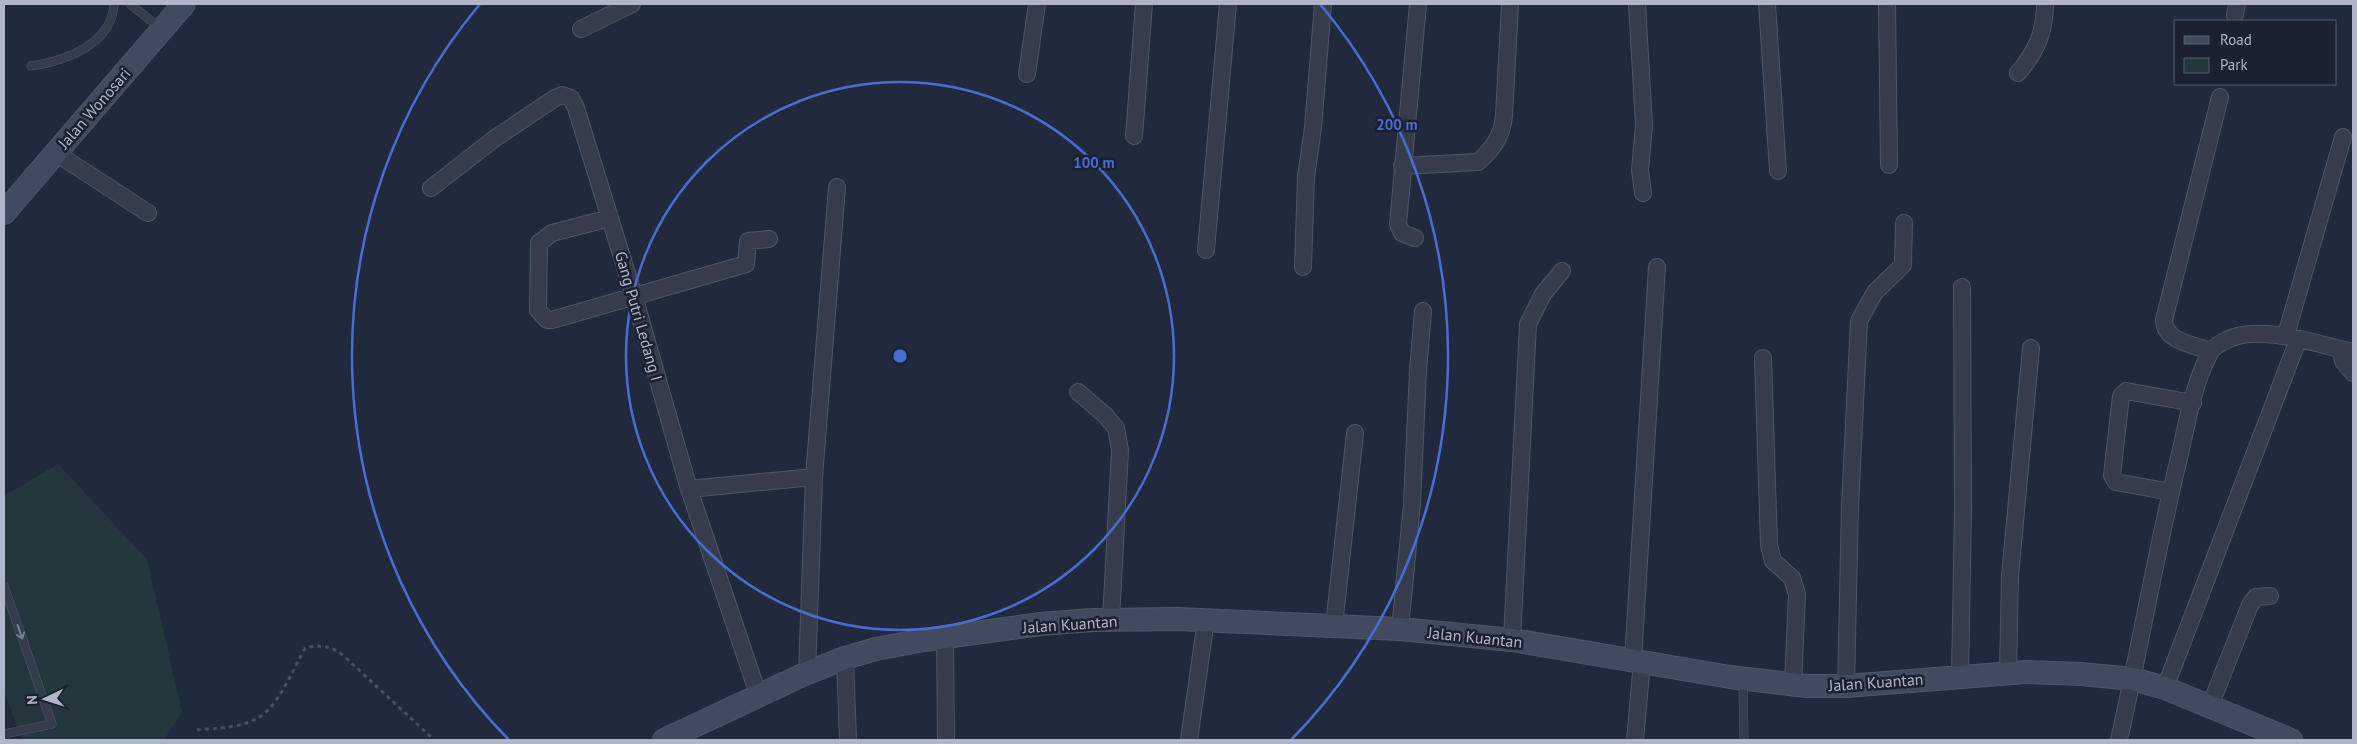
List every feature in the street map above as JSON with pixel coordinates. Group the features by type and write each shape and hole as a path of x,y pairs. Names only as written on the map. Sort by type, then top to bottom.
{"street":[{"name":"Jalan Wonosari","path":"4,213 184,4"},
{"path":"581,28 632,4"},
{"path":"1027,74 1037,4"},
{"path":"1134,136 1144,4"},
{"path":"1206,250 1228,4"},
{"path":"1304,267 1306,177 1314,128 1323,4"},
{"path":"1415,238 1402,233 1398,224 1418,4"},
{"path":"1402,166 1478,162 1487,154 1497,140 1502,130 1504,116 1510,4"},
{"path":"1637,4 1644,125 1640,170 1643,193"},
{"path":"1767,4 1778,171"},
{"path":"1887,4 1889,165"},
{"path":"2018,73 2031,57 2040,41 2045,4"},
{"name":"Gang Putri Ledang I","path":"431,188 494,140 555,98 567,95 576,108 634,296 689,490 759,697"},
{"path":"2210,351 2174,338 2165,329 2164,320 2220,97"},
{"path":"2165,688 2292,338 2343,137"},
{"path":"56,153 148,214"},
{"path":"807,673 814,477 837,187"},
{"path":"610,218 552,232 539,243 538,310 547,320 746,264 748,241 769,239"},
{"path":"1846,686 1850,506 1859,321 1875,292 1903,265 1904,223"},
{"path":"1635,740 1657,267"},
{"path":"1512,640 1528,324 1543,294 1562,271"},
{"path":"1960,676 1963,510 1962,287"},
{"path":"1400,629 1412,504 1418,371 1423,311"},
{"path":"2119,740 2171,492 2193,403 2210,351 2228,339 2245,334 2292,338 2347,351 2344,361 2353,373"},
{"path":"2008,673 2010,576 2031,348"},
{"path":"1763,358 1769,545 1773,561 1792,578 1797,594 1793,684"},
{"path":"2171,492 2116,482 2112,475 2121,396 2126,390 2193,403"},
{"path":"1078,392 1105,415 1116,428 1120,450 1111,620"},
{"path":"1334,626 1356,433"},
{"path":"689,490 814,477"},
{"path":"2210,706 2250,605 2256,596 2270,596"},
{"name":"Jalan Kuantan","path":"664,740 807,673 845,658 876,649 1040,624 1111,620 1206,620 1400,629 1512,640 1743,678 1793,684 1846,686 2008,673 2081,674 2132,679 2165,688 2290,740"},
{"path":"1189,740 1206,620"},
{"path":"945,637 946,740"},
{"path":"845,658 848,740"}],"lane":[{"path":"31,66 52,63 93,43 106,31 114,12 114,4"},
{"path":"130,4 162,30"},
{"path":"4,586 52,724 4,734"},
{"path":"1743,678 1744,740"}],"path":[{"path":"197,730 241,725 260,717 271,707 305,648 316,645 332,647 344,656 434,740"}],"green space":[{"path":"58,464 147,559 182,712 164,740 22,740 4,691 4,496"}]}
